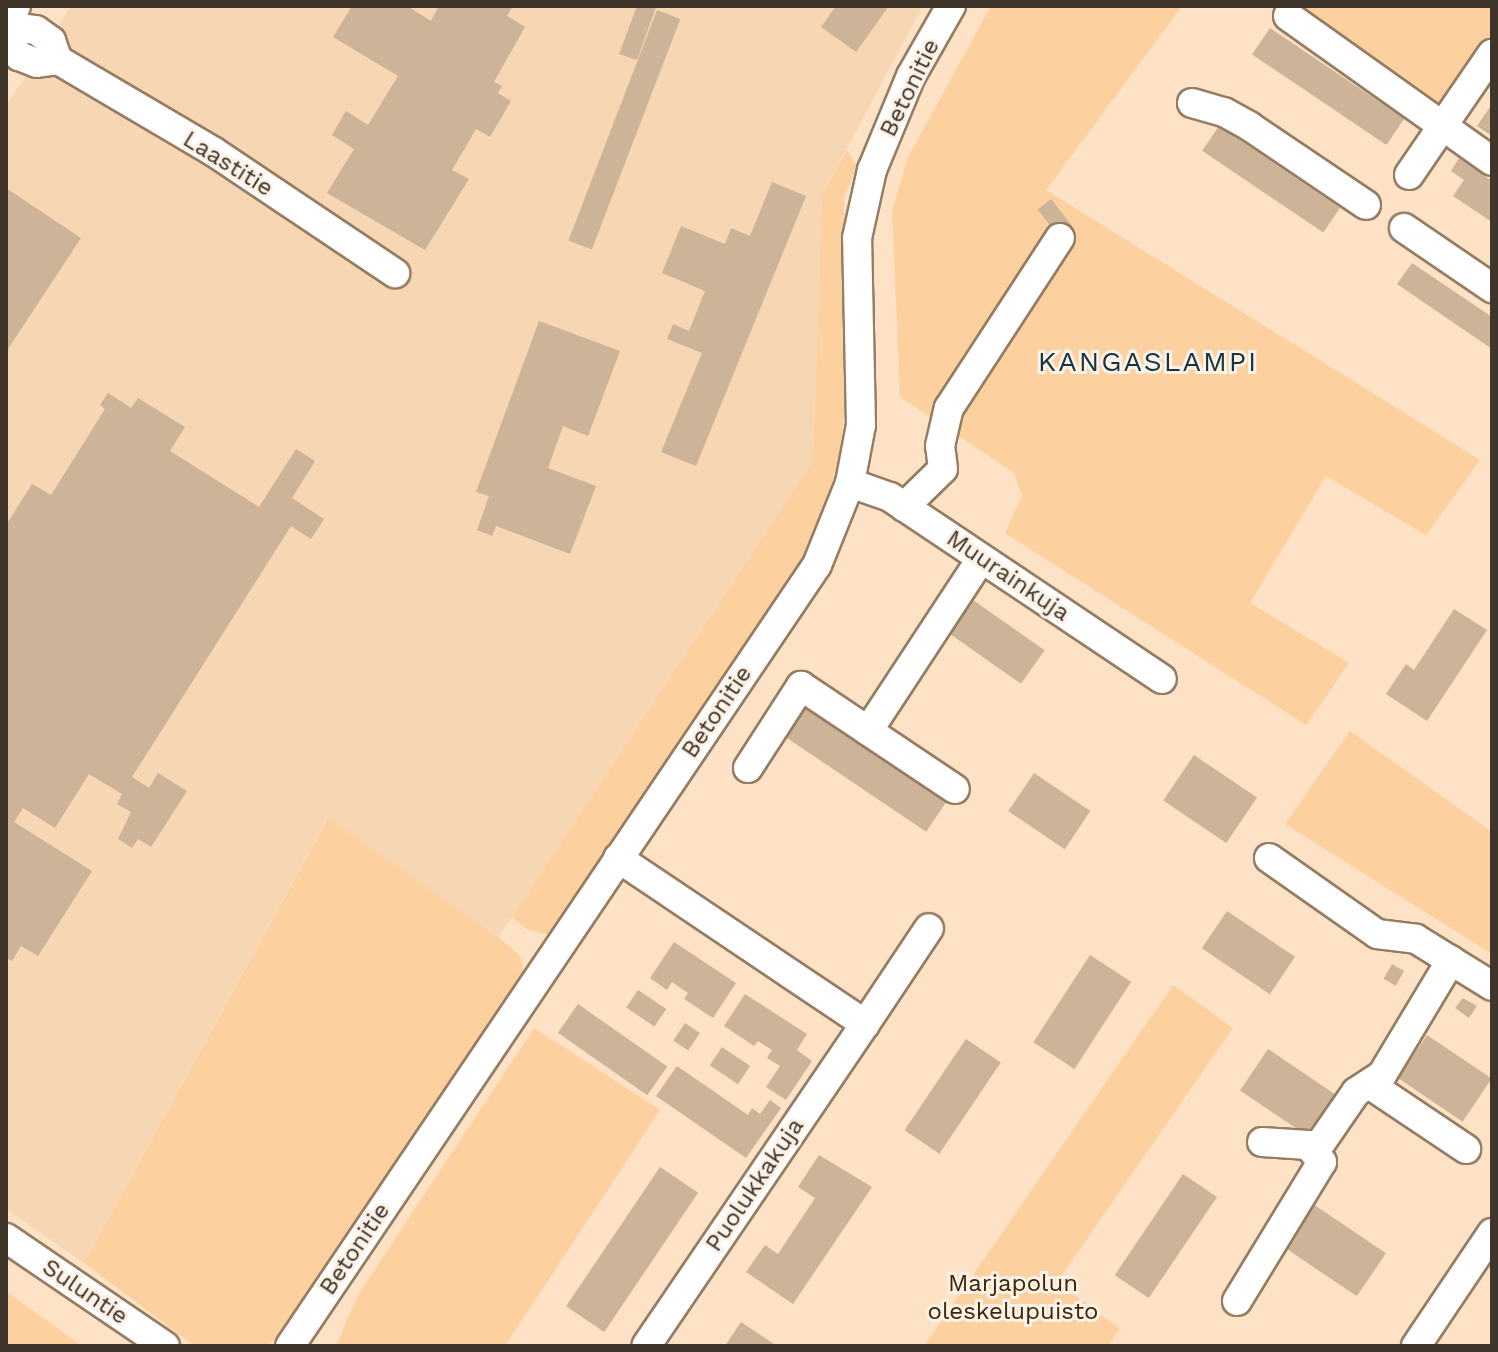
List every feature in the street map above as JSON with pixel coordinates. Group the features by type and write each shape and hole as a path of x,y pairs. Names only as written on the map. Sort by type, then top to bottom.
{"main road":[{"path":"6,17 13,6"}],"street":[{"name":"Betonitie","path":"290,1346 817,565 850,483 861,425 860,224 883,143 911,76 951,6"},
{"path":"1288,16 1492,161"},
{"name":"Laastitie","path":"6,26 36,30 51,41 58,60"},
{"name":"Laastitie","path":"6,40 19,56 37,63 58,60 214,152 395,273"},
{"path":"1409,175 1492,54"},
{"path":"1192,103 1224,112 1249,126 1366,205"},
{"path":"1404,228 1492,288"},
{"path":"904,507 943,469 942,426 949,408 1060,238"},
{"name":"Muurainkuja","path":"850,483 904,507 1162,679"},
{"path":"868,731 973,571"},
{"path":"748,768 801,686 955,789"},
{"path":"618,858 865,1024"},
{"path":"1269,858 1377,934 1416,939 1492,986"},
{"name":"Puolukkakuja","path":"646,1346 929,928"},
{"path":"1237,1301 1320,1170 1316,1150 1356,1092 1382,1075 1451,960"},
{"path":"1369,1084 1466,1149"},
{"path":"1262,1142 1316,1150"},
{"path":"1416,1346 1492,1233"},
{"name":"Suluntie","path":"9,1246 165,1346"}],"shaded area":[{"path":"71,6 923,6 822,195 813,461 512,917 498,937 327,818 84,1263 6,1209 6,107"}],"green space":[{"path":"991,6 1182,6 1046,190 1480,460 1426,535 1326,476 1250,603 1349,663 1306,725 1005,533 1022,496 1014,473 900,397 892,211 908,157"},
{"path":"1289,6 1491,6 1492,40 1440,113"},
{"path":"847,150 857,166 844,197 848,385 838,466 809,546 731,671 549,935 527,929 512,917 813,461 822,195"},
{"path":"1350,731 1492,832 1492,954 1285,824"},
{"path":"328,818 498,937 520,956 524,972 274,1340 266,1346 195,1346 84,1263"},
{"name":"Marjapolun oleskelupuisto","path":"1173,985 1233,1028 1057,1282 1120,1329 1108,1346 924,1346"},
{"path":"534,1028 660,1110 505,1346 336,1346 358,1295"},
{"path":"8,1293 82,1346 6,1346"}],"building":[{"path":"352,6 407,6 431,21 439,6 513,6 507,16 525,27 494,82 502,86 498,93 511,101 490,137 476,129 452,170 469,179 425,250 327,193 354,149 332,135 346,111 368,125 398,76 333,37"},
{"path":"637,6 656,7 637,60 619,54"},
{"path":"836,6 889,6 856,52 821,27"},
{"path":"657,10 680,19 592,250 568,241"},
{"path":"1270,28 1404,119 1386,145 1252,55"},
{"path":"1492,104 1492,136 1477,126"},
{"path":"1219,126 1340,208 1323,233 1202,151"},
{"path":"1459,158 1492,181 1492,222 1453,196 1464,180 1451,171"},
{"path":"772,182 806,196 696,466 661,452 702,353 667,339 673,324 689,331 705,291 662,273 681,226 725,244 731,228 750,236"},
{"path":"6,188 81,238 6,352"},
{"path":"1051,199 1072,226 1059,236 1038,209"},
{"path":"1412,263 1492,317 1492,349 1397,284"},
{"path":"539,321 620,351 588,436 563,426 548,468 596,486 570,554 496,526 492,536 477,530 489,496 476,492"},
{"path":"108,393 131,408 138,398 185,427 170,451 259,507 296,449 315,461 292,498 324,519 311,539 291,526 132,777 149,788 158,773 187,791 151,847 138,839 132,848 118,839 131,812 117,804 122,794 89,774 55,828 23,808 14,822 92,871 38,956 21,946 12,961 6,958 6,525 32,484 51,495 105,409 100,405"},
{"path":"970,598 1045,650 1021,684 946,632"},
{"path":"1454,609 1487,630 1427,721 1386,694 1406,664 1414,670"},
{"path":"804,700 949,798 926,832 781,734"},
{"path":"1194,755 1257,797 1226,843 1163,801"},
{"path":"1034,773 1090,811 1065,849 1008,811"},
{"path":"1227,911 1295,957 1270,994 1202,948"},
{"path":"674,942 736,983 713,1018 684,999 688,993 672,982 667,990 650,978"},
{"path":"1090,955 1131,982 1074,1069 1033,1042"},
{"path":"1392,964 1404,971 1396,986 1384,979"},
{"path":"638,990 666,1009 654,1026 626,1007"},
{"path":"745,994 807,1034 797,1050 812,1061 786,1100 766,1087 780,1066 767,1058 772,1050 758,1041 754,1046 724,1026"},
{"path":"1463,998 1477,1006 1469,1018 1455,1008"},
{"path":"578,1004 667,1067 647,1095 558,1033"},
{"path":"685,1023 700,1033 688,1050 673,1040"},
{"path":"1427,1035 1492,1079 1463,1122 1398,1078"},
{"path":"966,1039 1001,1062 939,1154 904,1130"},
{"path":"722,1047 750,1066 738,1084 710,1065"},
{"path":"1268,1049 1340,1098 1312,1139 1240,1090"},
{"path":"677,1066 748,1115 752,1108 760,1114 770,1100 781,1108 746,1158 656,1096"},
{"path":"819,1155 872,1187 793,1304 746,1272 765,1245 778,1254 815,1198 798,1187"},
{"path":"660,1167 698,1193 604,1332 566,1306"},
{"path":"1183,1174 1217,1197 1149,1298 1115,1275"},
{"path":"1313,1204 1386,1253 1357,1296 1284,1247"},
{"path":"741,1322 777,1346 725,1346"}],"district":[{"name":"KANGASLAMPI","path":"1148,362"}]}
